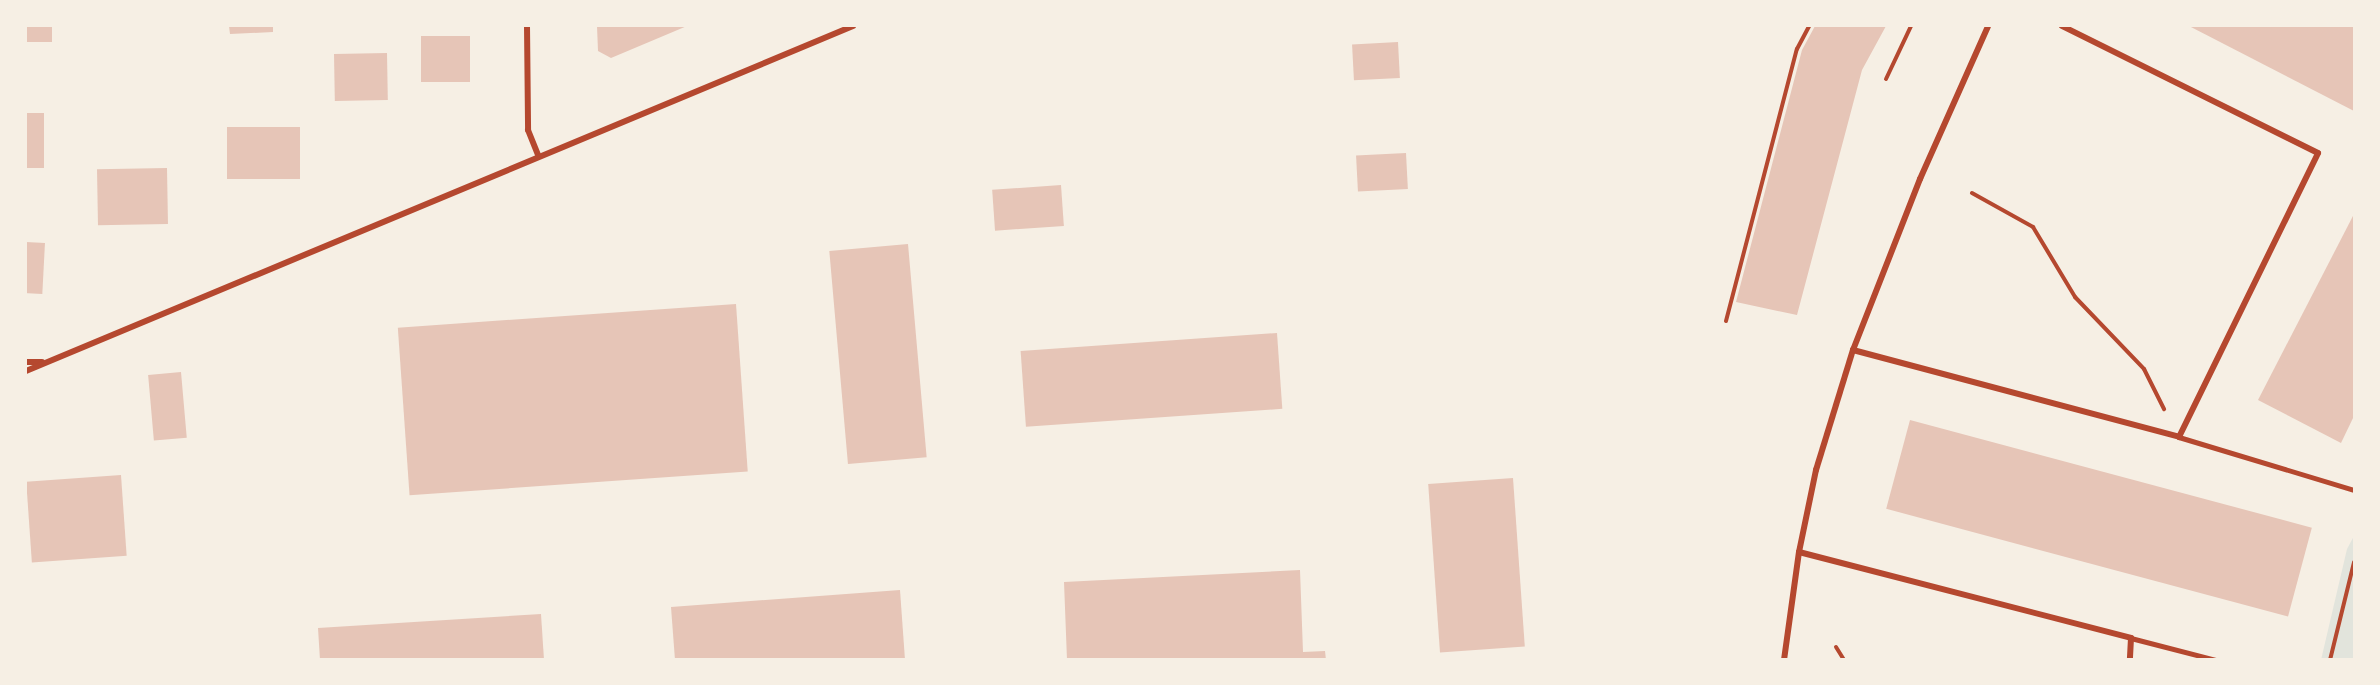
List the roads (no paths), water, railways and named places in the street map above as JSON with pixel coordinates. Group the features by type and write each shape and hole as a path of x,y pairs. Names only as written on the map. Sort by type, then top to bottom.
{"street":[{"path":"527,26 528,130 538,156"},
{"path":"26,371 853,26"},
{"path":"1784,660 1799,552 1816,470 1853,350 1920,179 1988,26"},
{"path":"1853,350 2179,437 2318,153 2062,26"},
{"path":"26,362 46,362"},
{"path":"1799,552 2131,639 2130,660"}],"lane":[{"path":"2179,437 2355,490"},
{"path":"2131,639 2216,660"}]}
